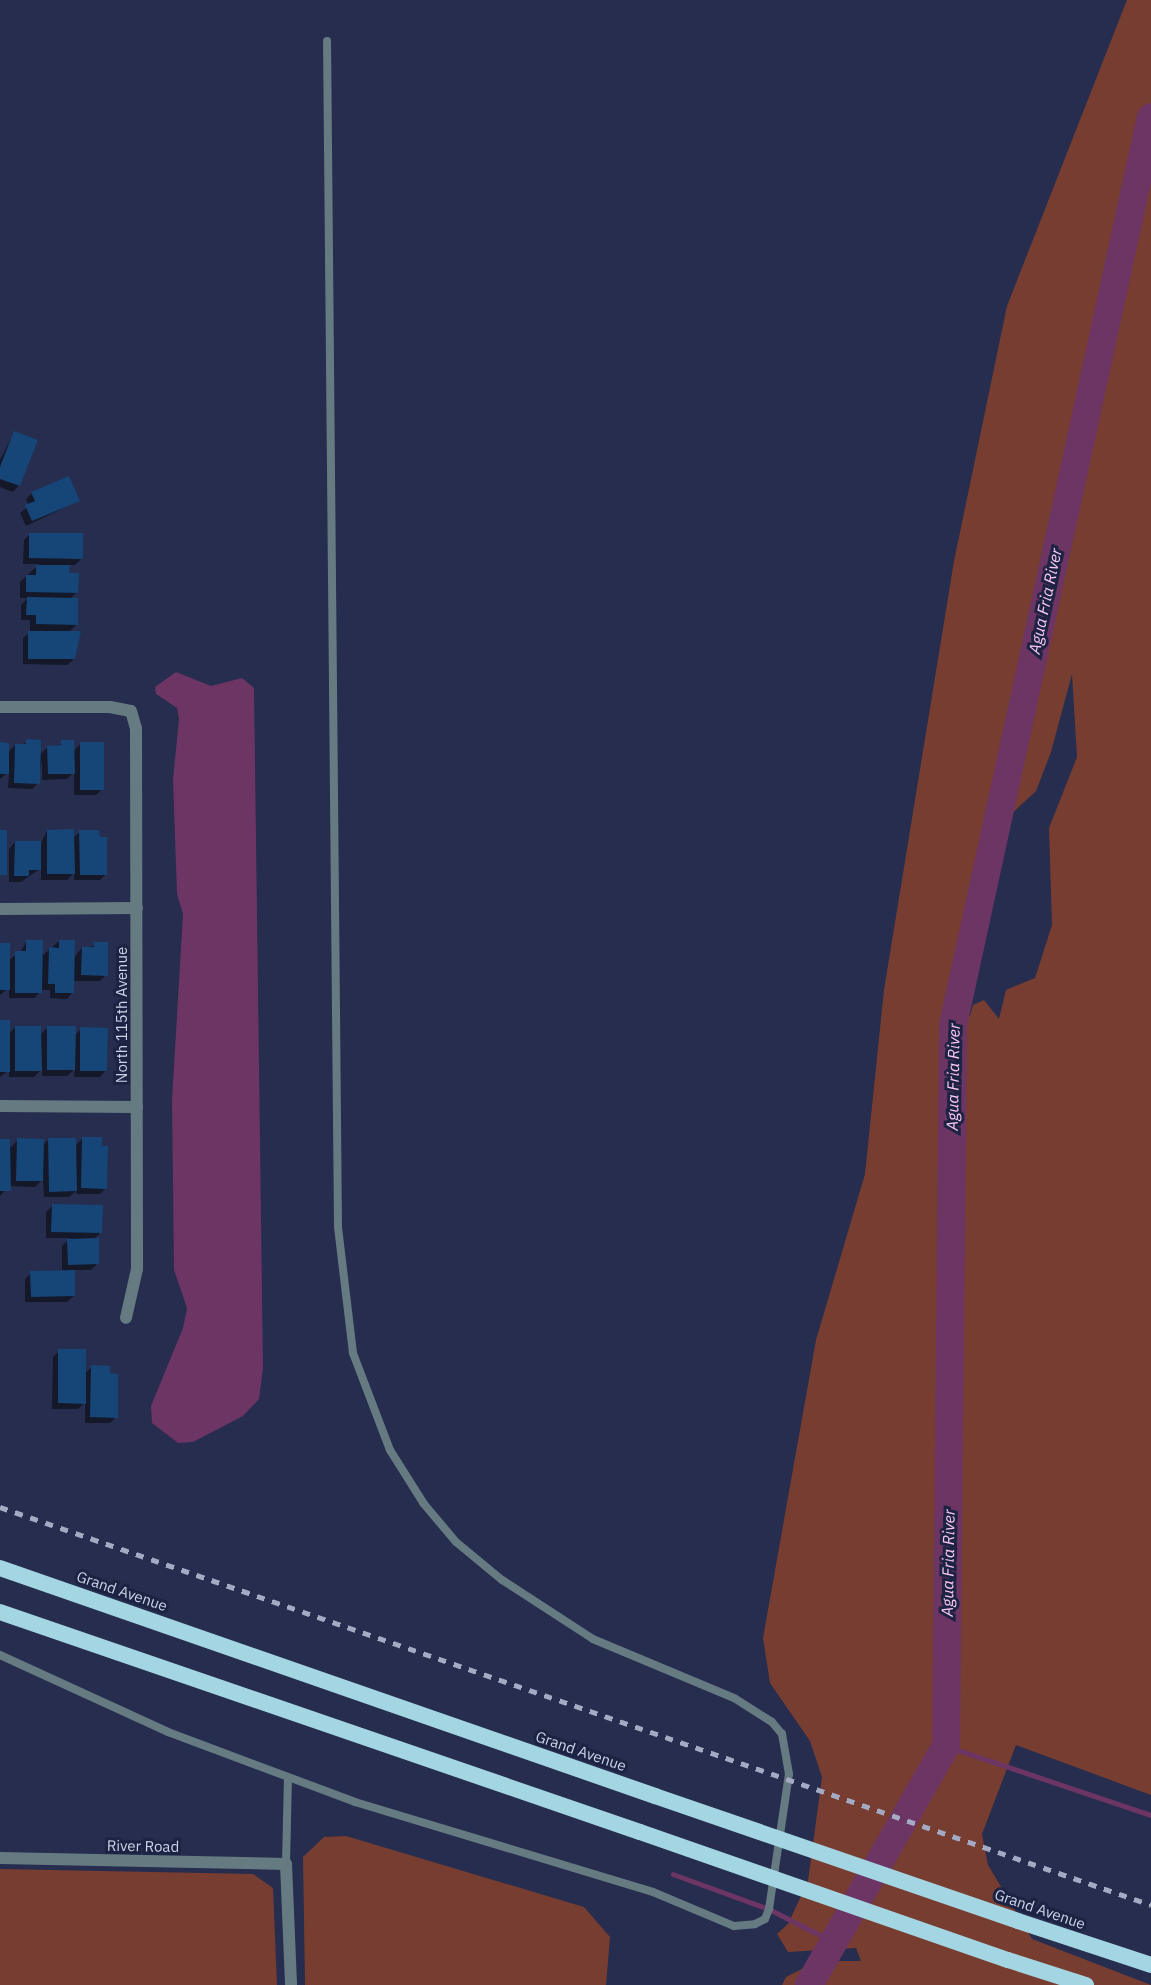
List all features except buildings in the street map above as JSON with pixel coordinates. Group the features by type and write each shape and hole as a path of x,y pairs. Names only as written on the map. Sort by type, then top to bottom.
{"highway":[{"name":"Grand Avenue","path":"0,1568 655,1796 1151,1965"},
{"path":"0,1612 1086,1985"}],"street":[{"name":"North 115th Avenue","path":"0,707 110,707 131,711 136,728 137,1269 126,1318"},
{"path":"0,909 137,908"},
{"path":"0,1106 137,1107"},
{"name":"River Road","path":"0,1858 286,1864"},
{"path":"286,1864 291,1985"}],"lane":[{"path":"0,1655 168,1731 288,1778 457,1834 653,1892 742,1927 765,1919 770,1909 789,1773 782,1734 756,1710 594,1639 502,1580 456,1542 424,1503 390,1450 353,1353 338,1227 327,41"},
{"path":"286,1864 284,1834 288,1778"}],"shaded area":[{"path":"1127,0 1151,0 1151,1795 1016,1745 982,1834 988,1865 1032,1939 1151,1985 782,1985 786,1977 818,1961 861,1961 856,1948 788,1952 777,1934 788,1924 808,1881 822,1777 810,1741 770,1683 763,1638 816,1340 865,1174 884,990 954,561 1007,306","holes":["1072,674 1077,757 1049,828 1052,925 1035,978 1006,990 999,1019 984,1000 973,1005 970,1016 948,1012 981,842 1036,791 1051,752"]},
{"path":"176,672 211,686 242,678 254,688 263,1368 259,1399 243,1416 193,1442 178,1443 152,1423 151,1406 183,1328 187,1308 174,1270 172,1100 183,914 177,894 173,780 179,719 177,708 156,694 155,687"},
{"path":"346,1836 584,1907 610,1937 606,1985 305,1985 303,1857 324,1837"},
{"path":"0,1869 253,1874 273,1888 277,1985 0,1985"}],"waterway":[{"name":"Agua Fria River","path":"809,1985 946,1746 953,1025 1151,117"},
{"path":"946,1746 1151,1815"},
{"path":"673,1874 769,1909 834,1942"}],"railway":[{"path":"0,1507 1151,1905"}]}
